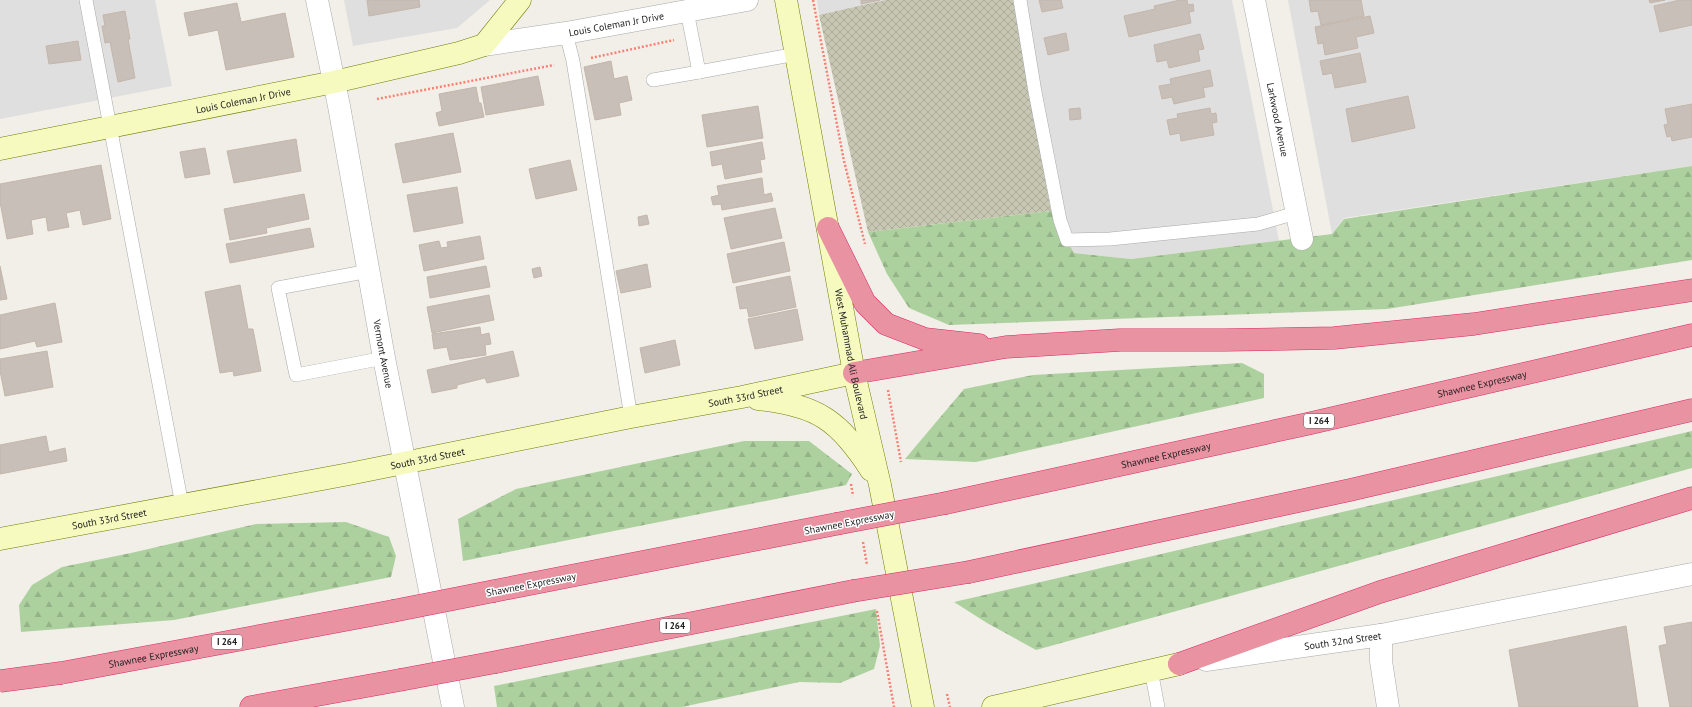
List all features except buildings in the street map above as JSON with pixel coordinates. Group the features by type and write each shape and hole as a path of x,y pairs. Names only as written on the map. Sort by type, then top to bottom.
{"highway":[{"path":"828,228 865,303 886,324 925,339 1006,348"},
{"path":"854,373 1006,348 1120,340 1334,338 1474,324 1692,290"},
{"name":"Shawnee Expressway","path":"0,682 61,673 393,611 946,503 1307,424 1692,335"},
{"name":"I 264","path":"251,707 496,662 853,591 969,572 1350,490 1692,410"},
{"path":"1179,664 1380,592 1692,498"}],"main road":[{"path":"484,45 520,0"},
{"name":"West Muhammad Ali Boulevard","path":"786,0 854,373 880,485 923,707"},
{"name":"Louis Coleman Jr Drive","path":"0,149 334,82 484,45"},
{"name":"South 33rd Street","path":"0,539 349,474 631,416 742,397 854,373"},
{"path":"742,397 785,402 816,411 840,429 857,449 880,485"},
{"name":"South 32nd Street","path":"1001,706 1050,700 1151,670 1179,664"}],"street":[{"name":"Vermont Avenue","path":"317,0 334,82 384,358 406,462 453,707"},
{"name":"Louis Coleman Jr Drive","path":"484,45 566,33 747,0"},
{"name":"Larkwood Avenue","path":"1254,0 1302,240"},
{"name":"South 32nd Street","path":"1179,664 1381,635 1692,574"},
{"path":"1381,635 1381,661 1388,707"}],"lane":[{"path":"86,0 182,505"},
{"path":"1020,0 1060,220 1067,240 1110,240 1258,224 1296,213"},
{"path":"687,11 699,72"},
{"path":"566,33 573,61 631,416"},
{"path":"653,80 796,54"},
{"path":"368,271 278,288 296,375 384,358"},
{"path":"1151,670 1158,707"}],"shaded area":[{"path":"0,0 155,0 172,86 0,119"},
{"path":"344,0 490,0 457,28 353,46"},
{"path":"817,0 885,0 819,15"},
{"path":"885,0 1013,0 1051,211 868,232 819,15"},
{"path":"1013,0 1232,0 1279,241 1131,259 1074,253 1051,211"},
{"path":"1288,0 1692,0 1692,166 1344,218 1332,234"}],"green space":[{"path":"1692,166 1692,260 1387,309 949,325 909,308 887,274 868,232 1051,211 1074,253 1131,259 1332,234 1344,219"},
{"path":"1242,363 1264,374 1264,398 976,462 905,459 964,389 1033,375"},
{"path":"1692,431 1692,468 1036,650 987,623 954,602"},
{"path":"744,441 809,441 852,474 846,485 463,561 458,519 516,489"},
{"path":"346,522 389,537 396,556 391,577 174,620 21,632 19,605 32,585 62,567 131,553 256,524"},
{"path":"876,609 880,646 874,669 840,683 799,682 682,707 497,707 494,686"}]}
